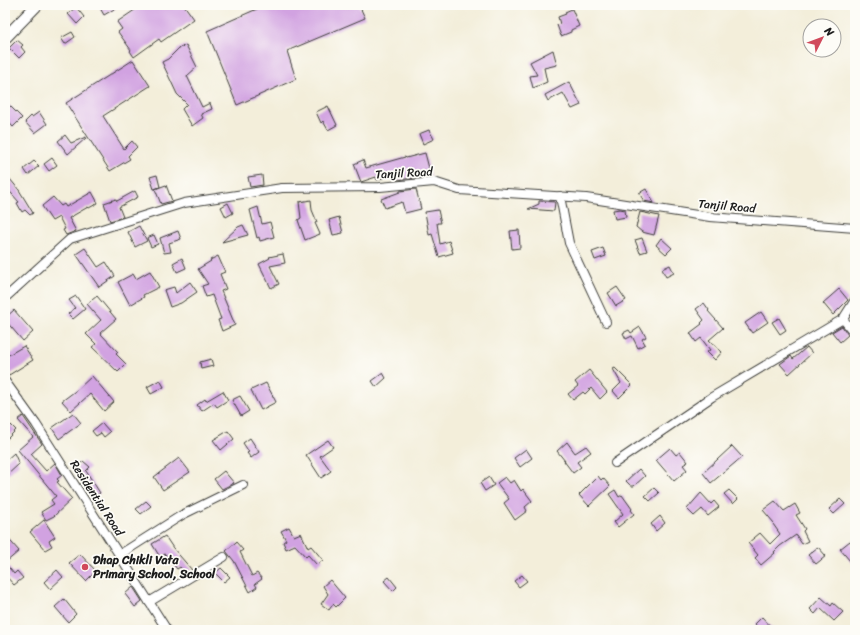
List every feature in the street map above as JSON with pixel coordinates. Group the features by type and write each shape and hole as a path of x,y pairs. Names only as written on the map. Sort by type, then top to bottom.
{"main road":[{"path":"5,38 37,5"}],"street":[{"name":"Tanjil Road","path":"5,298 70,239 184,203 282,188 380,186 434,182 459,190 586,198 710,217 855,228"},
{"path":"560,196 569,243 606,322"},
{"path":"615,463 712,398 843,319 855,300"},
{"path":"843,319 855,334"},
{"name":"Residential Road","path":"5,381 36,424 167,630"},
{"path":"119,554 182,515 243,485"},
{"path":"149,602 224,557"}],"building":[{"path":"105,5 121,5 104,15 100,8"},
{"path":"142,5 184,5 194,19 161,42 159,39 134,57 130,51 131,50 118,32 122,29 117,22"},
{"path":"266,5 359,5 365,18 287,51 296,79 237,105 207,31"},
{"path":"76,7 84,17 77,24 68,14"},
{"path":"572,9 579,26 571,30 571,32 561,36 557,25 560,24 558,17 566,14 565,12"},
{"path":"72,32 75,37 65,44 61,38"},
{"path":"17,40 23,45 21,47 25,52 19,58 9,48"},
{"path":"186,45 197,67 187,76 202,107 210,103 212,109 201,114 203,118 192,126 182,109 187,104 177,94 162,62 168,59 179,48"},
{"path":"553,50 557,65 544,68 547,82 533,88 530,76 537,75 530,62"},
{"path":"133,60 150,86 103,116 124,149 132,141 137,147 128,156 130,159 110,171 66,103"},
{"path":"569,82 581,105 572,109 563,93 548,101 545,95"},
{"path":"9,105 22,118 13,127 5,118 5,109"},
{"path":"328,106 337,125 328,130 323,121 321,123 316,112"},
{"path":"39,112 47,124 35,133 25,122 31,116 32,117"},
{"path":"429,130 434,139 423,144 419,134"},
{"path":"65,135 71,143 86,138 68,154 58,141"},
{"path":"425,153 431,176 397,180 395,174 377,180 376,177 361,182 354,164 363,160 366,168"},
{"path":"52,158 57,165 49,171 44,164"},
{"path":"34,161 39,166 28,175 24,169"},
{"path":"5,173 19,190 33,213 30,215 25,210 22,212 17,203 19,202 5,186"},
{"path":"157,175 160,187 154,189 150,177"},
{"path":"262,175 263,185 250,187 248,177"},
{"path":"166,185 172,201 161,204 155,189"},
{"path":"416,189 421,209 405,213 402,202 385,208 381,199 400,191"},
{"path":"646,189 654,203 644,201 639,193"},
{"path":"135,191 138,197 119,207 123,217 110,221 104,203 116,199 117,201"},
{"path":"92,192 98,203 69,218 76,231 66,235 63,230 65,229 59,217 52,221 42,206 53,197 61,206 64,204 66,207"},
{"path":"311,200 312,210 317,222 315,223 320,234 305,240 298,220 301,218 299,202"},
{"path":"539,201 555,202 554,211 528,209 539,204"},
{"path":"228,203 233,213 226,217 221,207"},
{"path":"258,207 262,224 270,222 274,237 260,241 259,237 257,238 250,210"},
{"path":"438,210 441,223 437,223 440,244 449,241 453,253 439,257 432,234 429,235 425,212"},
{"path":"613,210 625,210 626,217 615,219"},
{"path":"640,212 659,216 654,235 642,232 636,227"},
{"path":"339,217 343,233 333,235 329,220"},
{"path":"243,225 248,235 222,242 238,227"},
{"path":"139,226 147,241 135,247 128,232"},
{"path":"519,230 520,248 512,249 510,231"},
{"path":"178,231 181,239 169,243 171,252 164,253 160,238"},
{"path":"154,235 158,244 151,247 147,238"},
{"path":"642,238 647,251 640,253 635,240"},
{"path":"661,238 672,248 666,254 656,245"},
{"path":"85,248 98,267 106,262 115,276 99,287 76,254"},
{"path":"603,248 606,256 595,260 592,252"},
{"path":"283,254 285,263 270,266 279,284 271,288 259,264 270,258 269,257"},
{"path":"218,256 225,272 220,274 226,289 221,291 235,325 222,331 218,320 221,319 212,295 206,297 202,286 208,284 198,269"},
{"path":"182,258 186,268 177,272 173,263"},
{"path":"670,265 674,273 666,277 662,269"},
{"path":"150,271 159,287 143,295 144,297 130,305 118,282 133,274 136,279"},
{"path":"190,282 197,292 181,303 170,307 164,290 174,287 176,293"},
{"path":"617,287 626,300 616,306 608,293"},
{"path":"839,289 848,300 833,315 823,303"},
{"path":"76,296 85,309 73,319 68,314 75,308 69,300"},
{"path":"97,296 116,319 100,333 118,352 116,354 126,364 118,372 92,347 96,344 86,334 101,320 87,304"},
{"path":"704,303 709,310 708,311 723,328 709,340 722,352 715,360 707,352 710,350 701,338 696,342 690,333 702,324 701,323 704,320 696,309"},
{"path":"14,310 33,332 23,341 5,320 5,318"},
{"path":"761,312 768,322 752,333 745,323"},
{"path":"779,318 786,330 780,334 772,322"},
{"path":"842,326 848,335 840,342 832,332"},
{"path":"640,327 646,337 642,339 645,344 638,348 632,336 626,339 623,333 629,330 631,333"},
{"path":"24,346 33,360 9,375 5,369 5,357"},
{"path":"807,347 812,353 789,374 780,364 791,356 793,359"},
{"path":"211,359 213,366 201,369 200,362"},
{"path":"615,368 632,385 619,398 613,391 621,383 613,369"},
{"path":"589,370 607,392 600,399 591,388 585,394 583,392 573,400 568,394 578,386 575,382"},
{"path":"383,373 386,378 376,387 372,381"},
{"path":"92,376 114,402 104,411 90,394 71,411 62,401"},
{"path":"160,380 164,387 151,394 147,387"},
{"path":"266,383 276,402 261,410 251,390"},
{"path":"223,391 228,400 217,407 214,403 202,411 197,405 205,399 206,401"},
{"path":"240,396 249,411 241,416 232,400"},
{"path":"73,413 81,423 59,439 52,428"},
{"path":"23,416 42,444 31,454 46,471 55,463 62,475 57,479 59,481 57,482 72,499 54,516 46,520 41,512 54,504 51,500 56,496 18,450 33,437 18,420"},
{"path":"102,423 110,432 104,437 101,433 96,436 92,431"},
{"path":"11,425 16,430 5,441 5,430"},
{"path":"228,431 234,439 221,450 213,440"},
{"path":"250,438 259,452 251,458 243,443"},
{"path":"328,440 333,447 320,456 331,471 321,478 306,455"},
{"path":"567,442 575,453 586,446 591,452 577,462 581,467 573,473 557,451"},
{"path":"732,446 742,457 711,483 703,473"},
{"path":"670,448 676,455 680,452 688,462 683,465 687,470 674,481 656,460"},
{"path":"526,449 532,458 520,467 514,458"},
{"path":"14,453 19,464 5,477 5,461"},
{"path":"179,458 190,472 163,490 154,477"},
{"path":"83,461 90,467 86,471 100,493 94,497 76,469"},
{"path":"639,469 645,476 634,486 631,486 626,481"},
{"path":"224,471 234,483 222,489 214,479"},
{"path":"598,476 601,480 603,478 610,486 589,506 579,495"},
{"path":"489,477 494,485 485,491 480,483"},
{"path":"505,477 510,483 514,480 521,491 523,489 532,501 525,507 527,511 515,520 504,503 509,499 497,483"},
{"path":"654,488 659,493 650,501 645,496"},
{"path":"615,490 619,497 622,495 634,514 618,527 614,522 623,514 609,494"},
{"path":"729,490 738,499 733,504 724,494"},
{"path":"701,493 711,504 714,501 719,507 708,516 702,509 694,516 687,509"},
{"path":"840,499 845,504 834,514 829,509"},
{"path":"146,501 151,506 141,514 136,509"},
{"path":"775,501 784,511 795,504 800,513 796,515 805,529 803,531 808,541 802,544 796,535 780,546 774,552 775,553 761,565 755,558 758,555 748,543 760,533 770,544 780,534 773,524 774,523 763,510"},
{"path":"660,516 665,523 656,531 651,524"},
{"path":"44,520 55,537 49,541 52,546 45,550 30,532"},
{"path":"289,527 294,536 301,533 308,548 311,546 323,560 317,565 308,555 306,557 295,545 286,549 283,542 286,540 281,531"},
{"path":"5,535 19,551 5,563"},
{"path":"165,536 192,570 186,574 180,567 177,569 165,554 160,557 152,544"},
{"path":"850,541 855,548 855,567 840,549"},
{"path":"236,542 243,550 240,552 252,576 257,573 262,579 255,584 257,587 250,592 234,561 226,551"},
{"path":"818,547 826,556 816,564 808,555"},
{"path":"80,554 96,571 86,581 69,563"},
{"path":"5,563 14,574 17,571 23,578 14,585 5,575"},
{"path":"221,568 230,577 224,582 215,573"},
{"path":"57,570 63,577 50,589 44,582"},
{"path":"522,575 527,581 519,587 514,581"},
{"path":"389,577 397,587 393,591 384,581"},
{"path":"330,580 345,598 336,607 333,604 329,610 321,604 328,594 323,586"},
{"path":"133,587 142,601 135,607 125,594"},
{"path":"821,597 831,606 833,603 843,612 834,621 820,608 815,614 810,609"},
{"path":"64,599 76,614 68,622 55,607"},
{"path":"762,617 774,630 760,630 755,624"}],"place":[{"name":"Dhap Chikli Vata Primary School, School","path":"85,567"}]}
